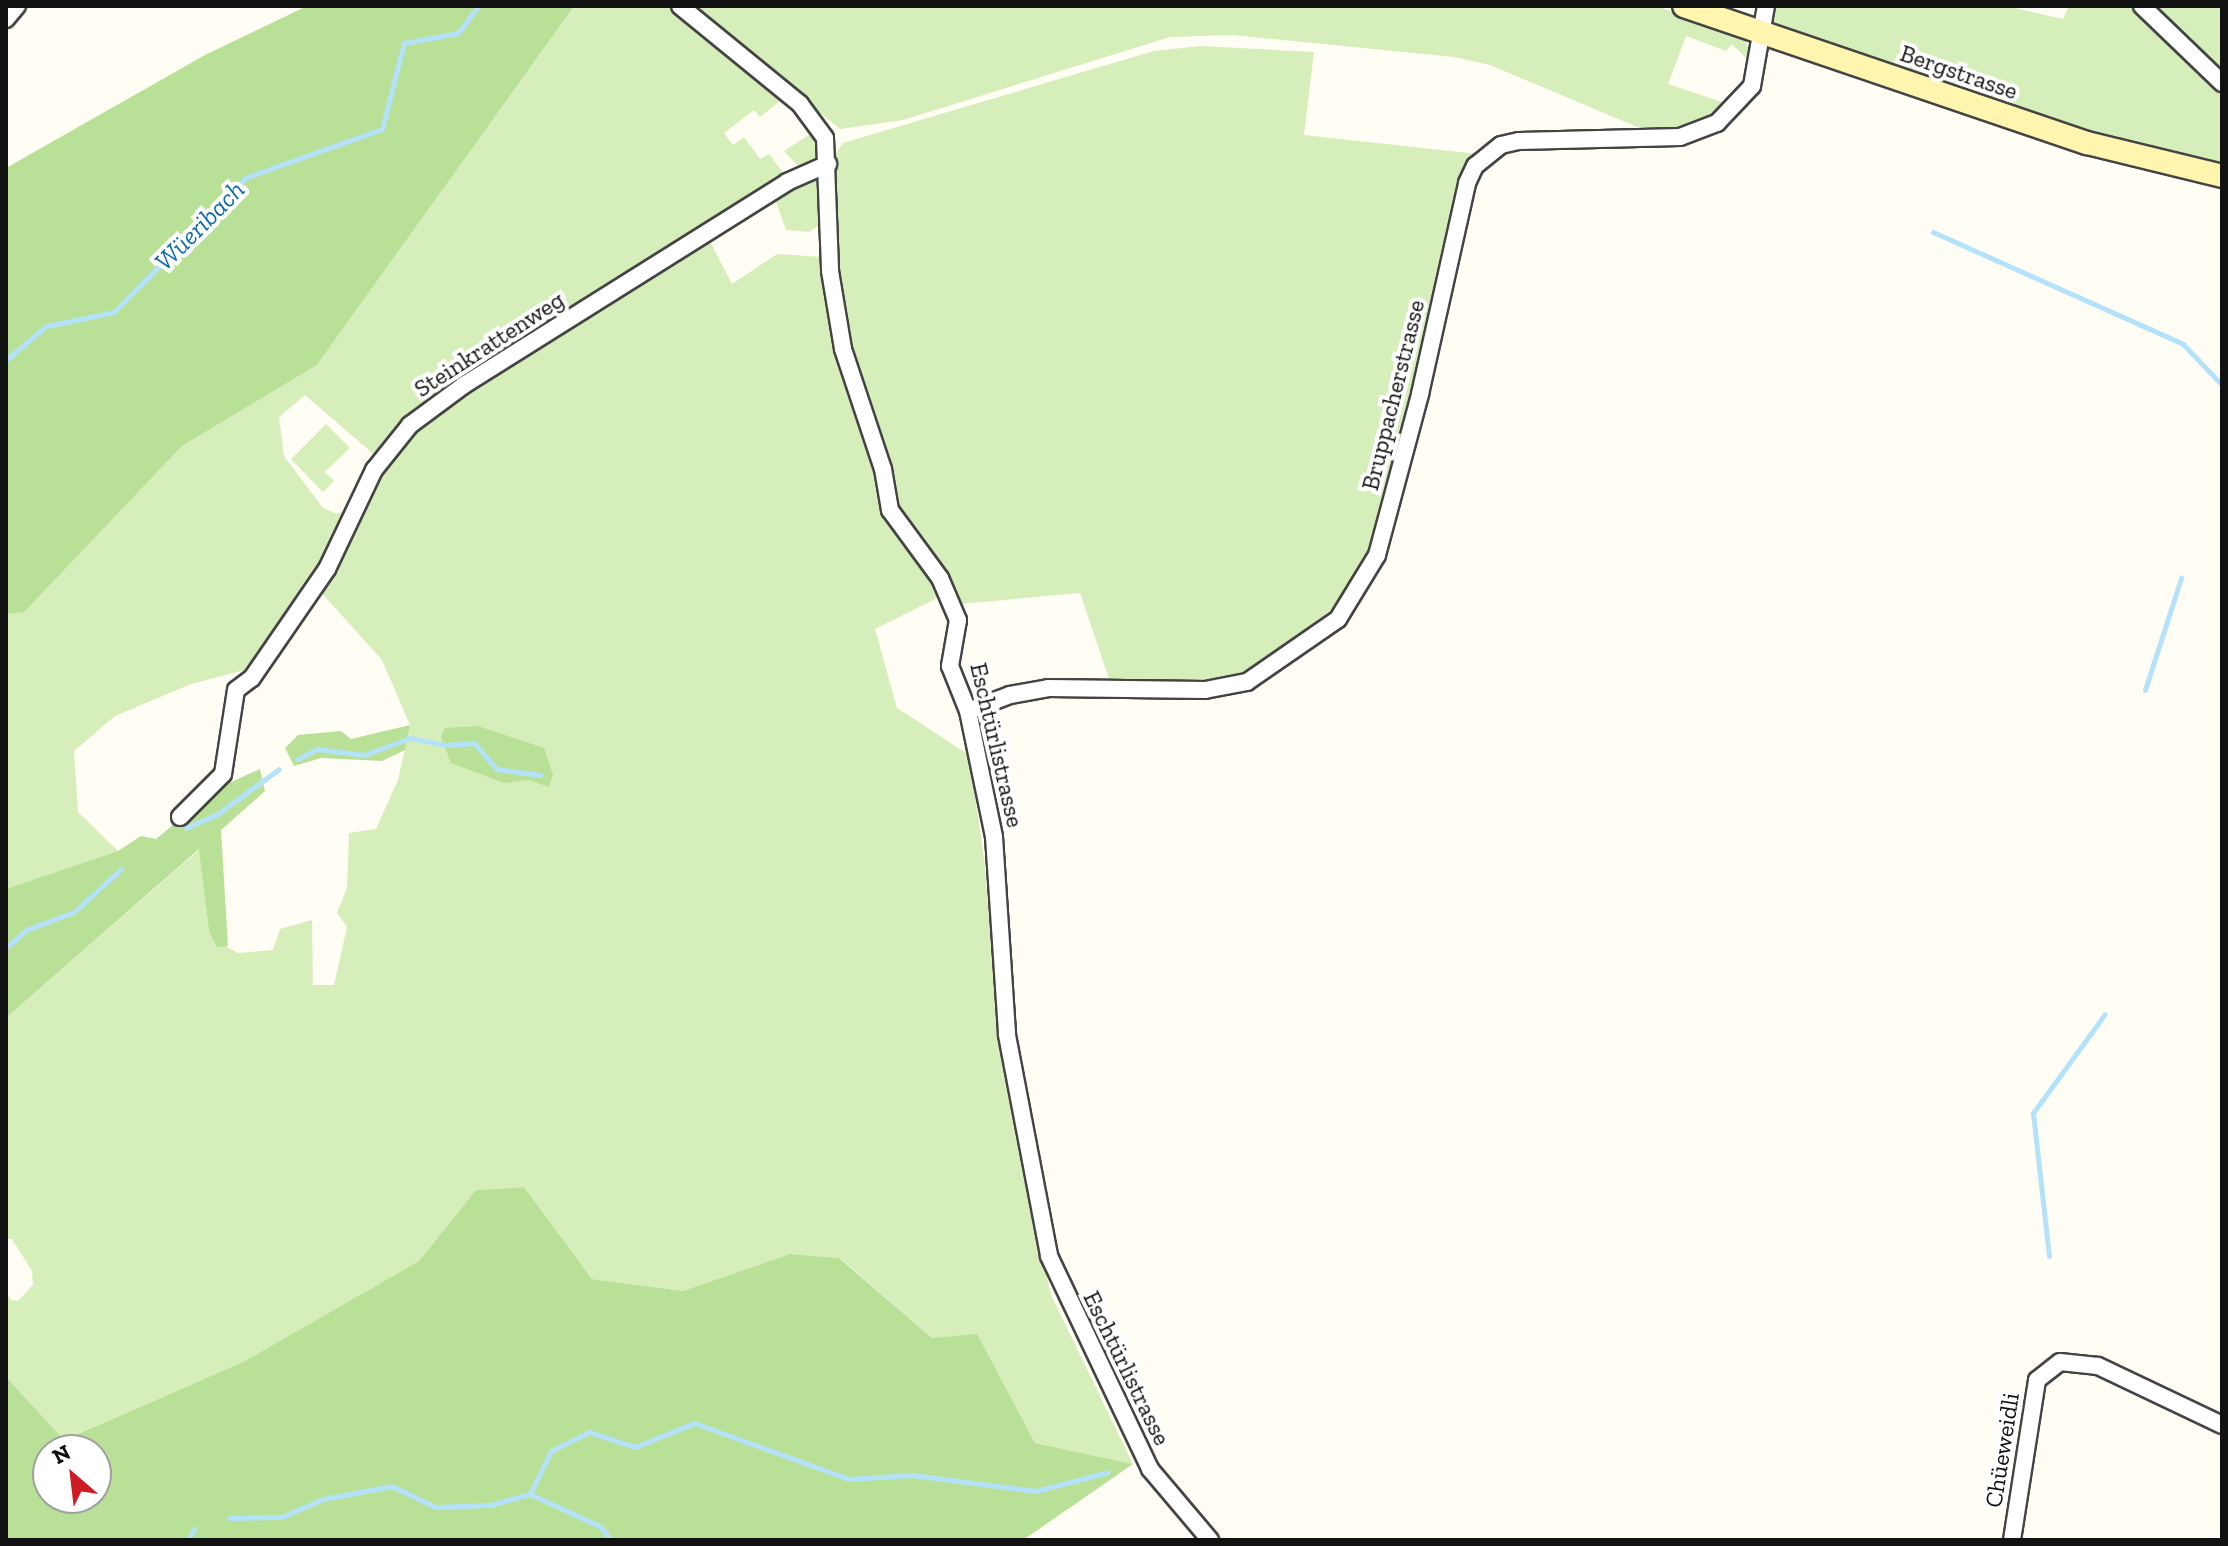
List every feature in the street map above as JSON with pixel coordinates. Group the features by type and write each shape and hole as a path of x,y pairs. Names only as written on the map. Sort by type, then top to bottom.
{"street":[{"path":"6,19 17,6"},
{"name":"Eschtürlistrasse","path":"680,6 811,114 825,138 830,271 843,349 883,469 890,510 940,578 958,620 950,666 968,711 994,837 1007,1035 1049,1256 1150,1469 1210,1540"},
{"name":"Bergstrasse","path":"1684,6 2087,143 2222,176"},
{"name":"Bruppacherstrasse","path":"968,711 1010,695 1048,688 1205,690 1247,682 1338,619 1377,555 1420,394 1467,183 1475,166 1489,152 1519,141 1651,140 1699,132 1733,111 1752,86 1766,6"},
{"path":"2142,6 2222,83"},
{"name":"Steinkrattenweg","path":"180,817 223,774 236,690 252,678 327,569 374,470 410,425 464,385 787,182 828,164"},
{"name":"Chüeweidli","path":"2012,1540 2037,1380 2060,1362 2098,1366 2222,1425"}],"green space":[{"path":"307,6 574,6 317,365 182,446 24,612 6,614 6,168 205,55"},
{"path":"574,6 670,6 780,101 760,117 754,110 724,133 733,145 744,137 760,159 769,154 785,175 704,230 732,284 777,254 823,257 881,487 943,595 875,629 897,708 969,755 984,858 995,986 1032,1220 1052,1297 1133,1464 1035,1443 977,1335 932,1338 840,1258 790,1254 683,1291 592,1279 524,1187 476,1190 419,1261 243,1362 77,1434 58,1434 6,1377 6,1292 11,1300 18,1301 33,1285 32,1271 12,1239 6,1239 6,1018 200,849 209,931 223,945 238,953 273,950 280,929 312,920 313,985 334,985 347,927 337,913 347,888 349,833 376,829 398,780 410,725 382,660 310,580 252,668 191,684 115,716 74,751 78,812 118,851 6,889 6,614 24,611 182,446 317,365","holes":["305,395 378,458 348,509 337,514 323,508 284,456 279,417"]},
{"path":"689,6 1656,6 1744,36 1751,56 1750,62 1732,44 1726,51 1686,36 1668,84 1731,105 1687,130 1649,132 1490,65 1454,57 1232,35 1170,37 903,120 840,129"},
{"path":"1775,6 2006,6 2063,19 2069,6 2133,6 2222,92 2222,168 2160,156 1772,29"},
{"path":"2153,6 2222,6 2222,71"},
{"path":"1201,46 1314,52 1304,135 1477,154 1470,163 1423,383 1364,569 1344,600 1237,680 1110,682 1080,593 959,604 899,511 848,345 834,257 834,156 843,143 1154,51"},
{"path":"815,131 820,154 800,168 784,151"},
{"path":"814,177 821,181 823,223 809,232 786,230 776,202 787,189"},
{"path":"326,424 350,448 325,472 334,481 323,492 291,459"},
{"path":"410,725 405,750 382,761 321,758 294,766 285,748 298,735 341,731 351,739"},
{"path":"478,726 544,748 553,775 549,787 528,780 504,783 451,763 441,737 445,728"},
{"path":"260,769 265,791 221,830 228,946 217,947 209,931 199,849 6,1018 6,889 118,851 141,836 156,839 218,788"},
{"path":"524,1187 592,1279 683,1291 790,1254 839,1258 932,1338 977,1334 1035,1443 1133,1464 1023,1540 6,1540 6,1377 58,1434 32,1434 32,1514 112,1514 112,1434 78,1434 243,1362 419,1261 476,1190"}],"waterway":[{"name":"Wüeribach","path":"6,360 46,326 114,312 245,178 382,129 404,43 458,33 478,6"},
{"path":"1933,232 2183,344 2222,385"},
{"path":"2145,690 2181,578"},
{"path":"298,759 317,749 364,755 410,738 445,745 474,743 497,769 541,775"},
{"path":"186,828 219,813 279,769"},
{"path":"6,948 26,930 74,912 121,869"},
{"path":"2049,1256 2033,1113 2105,1014"},
{"path":"229,1518 282,1517 323,1499 392,1486 435,1507 490,1505 530,1494 551,1451 589,1432 635,1447 694,1423 849,1479 912,1475 1036,1491 1108,1472"},
{"path":"530,1494 601,1527 611,1540"},
{"path":"188,1540 194,1529"}]}
